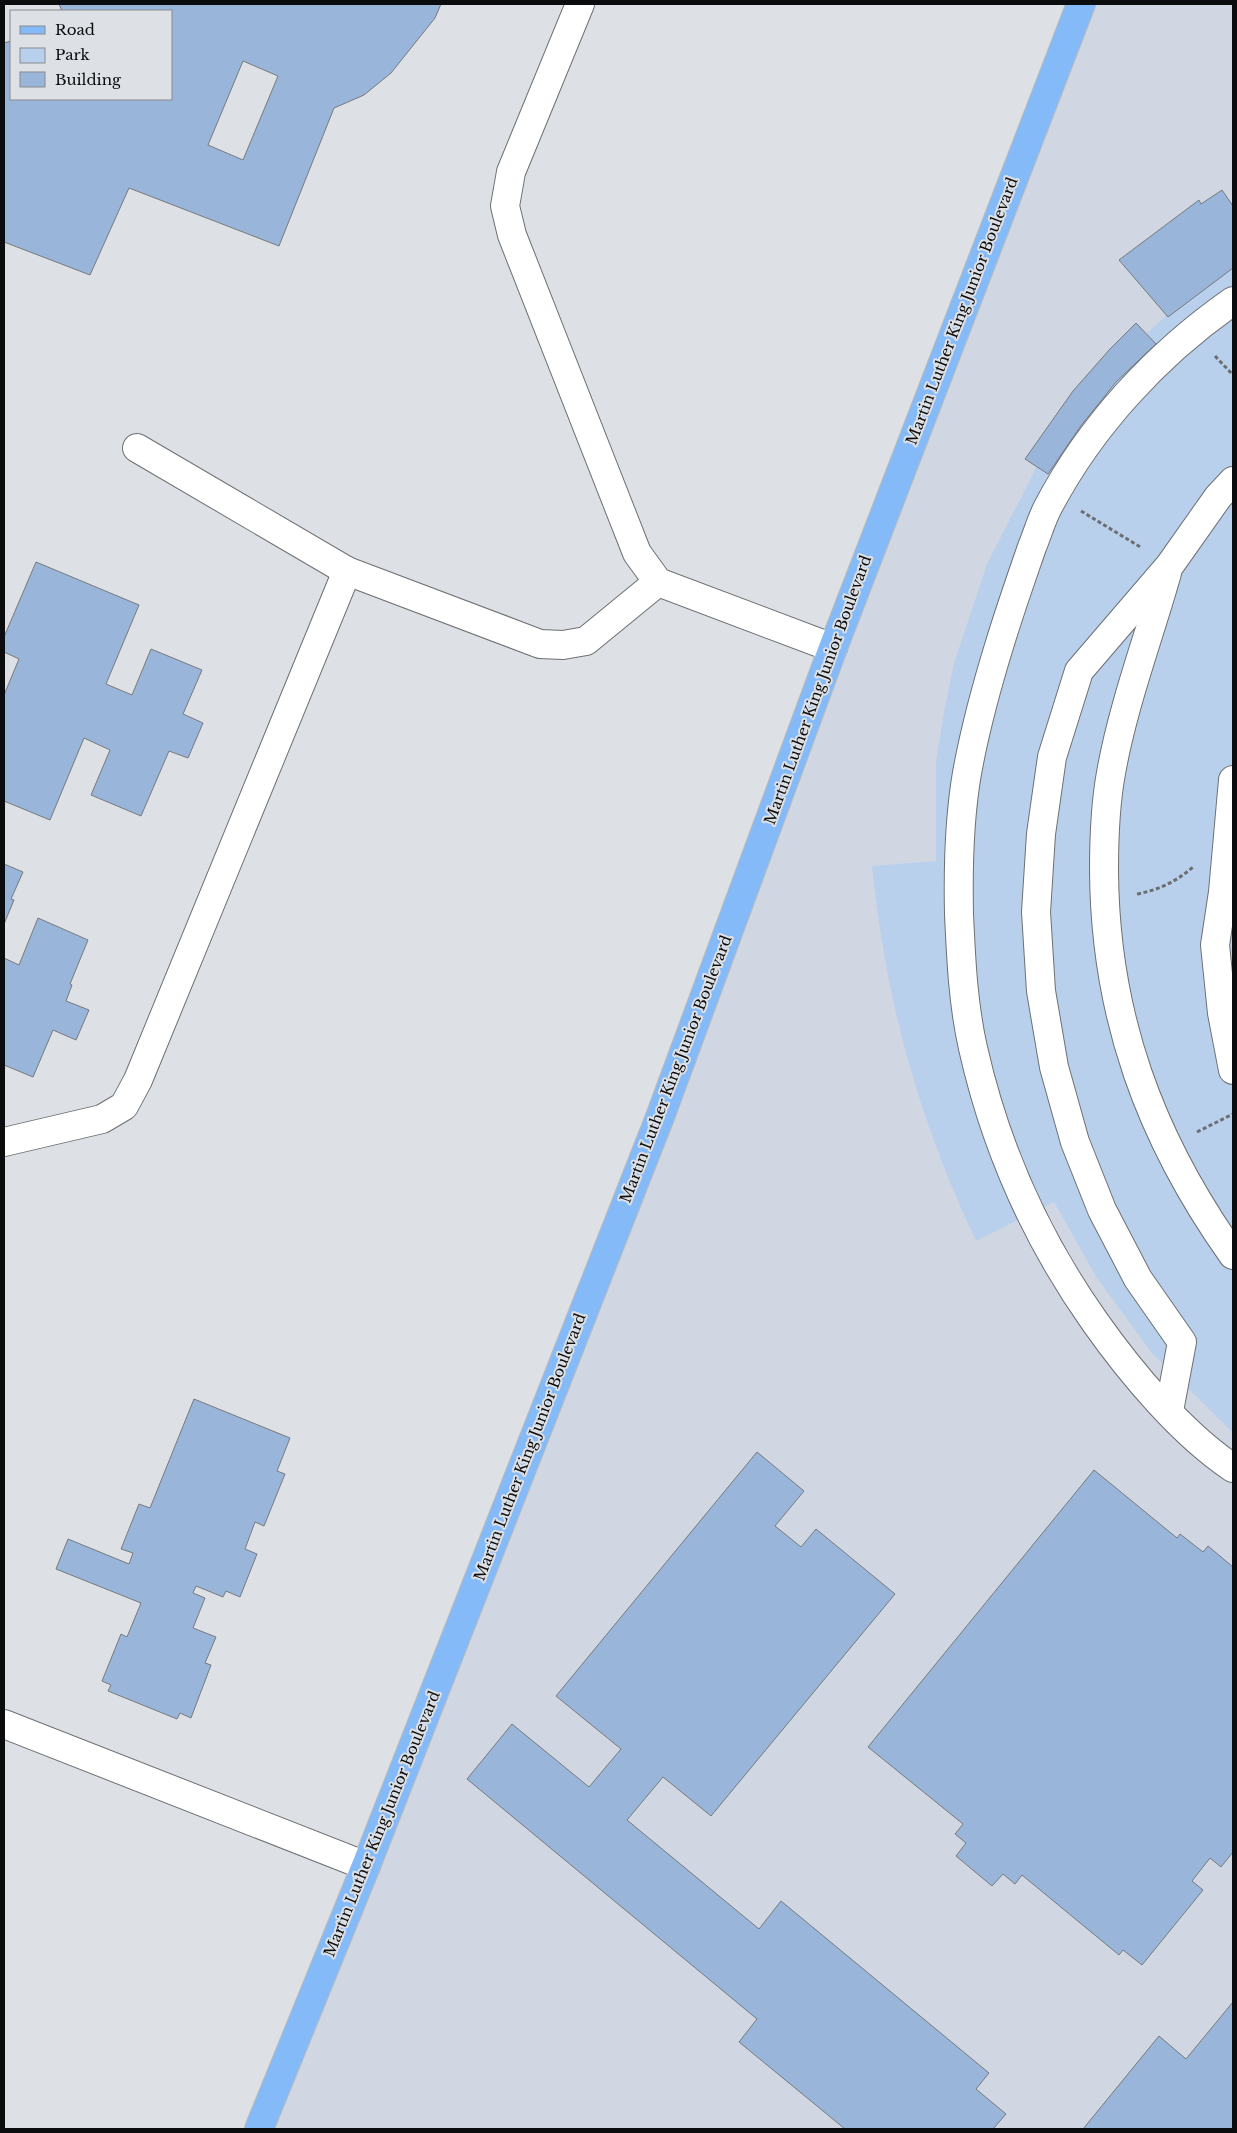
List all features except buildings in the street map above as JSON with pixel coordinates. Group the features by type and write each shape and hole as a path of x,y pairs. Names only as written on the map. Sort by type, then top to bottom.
{"main road":[{"name":"Martin Luther King Junior Boulevard","path":"259,2129 366,1866 660,1117 832,648 1081,4"}],"lane":[{"path":"580,4 511,172 506,206 512,235 636,553 658,582 832,648"},
{"path":"1233,301 1208,318 1155,365 1116,407 1078,458 1046,511 1014,596 987,685 967,774 958,866 961,958 972,1046 996,1131 1030,1214 1047,1249 1089,1314 1139,1379 1169,1411 1226,1463 1233,1483"},
{"path":"136,448 347,571 540,644 563,645 586,641 658,582"},
{"path":"1169,1411 1182,1342 1138,1279 1102,1210 1075,1142 1054,1067 1041,991 1036,912 1040,834 1052,757 1074,682 1085,662 1170,565 1218,497 1233,481"},
{"path":"1170,565 1143,655 1128,695 1110,775 1106,816 1104,897 1108,938 1124,1028 1146,1100 1167,1147 1192,1193 1233,1255"},
{"path":"4,1142 102,1118 124,1106 138,1080 347,571"},
{"path":"1233,780 1223,892 1216,925 1215,952 1222,1013 1233,1070"},
{"path":"4,1724 366,1866"}],"path":[{"path":"1055,495 1170,565"},
{"path":"1104,897 1151,892 1168,884 1196,864 1229,832"},
{"path":"1167,1147 1233,1114"}],"shaded area":[{"path":"1081,4 1233,4 1233,2129 259,2129"}],"green space":[{"path":"1233,268 1233,1433 1151,1352 1097,1278 1054,1202 976,1241 937,1150 908,1058 886,965 872,866 936,861 936,762 954,663 987,564 1037,466 1080,427 1116,382 1155,343 1146,334 1167,315 1169,317"}]}
